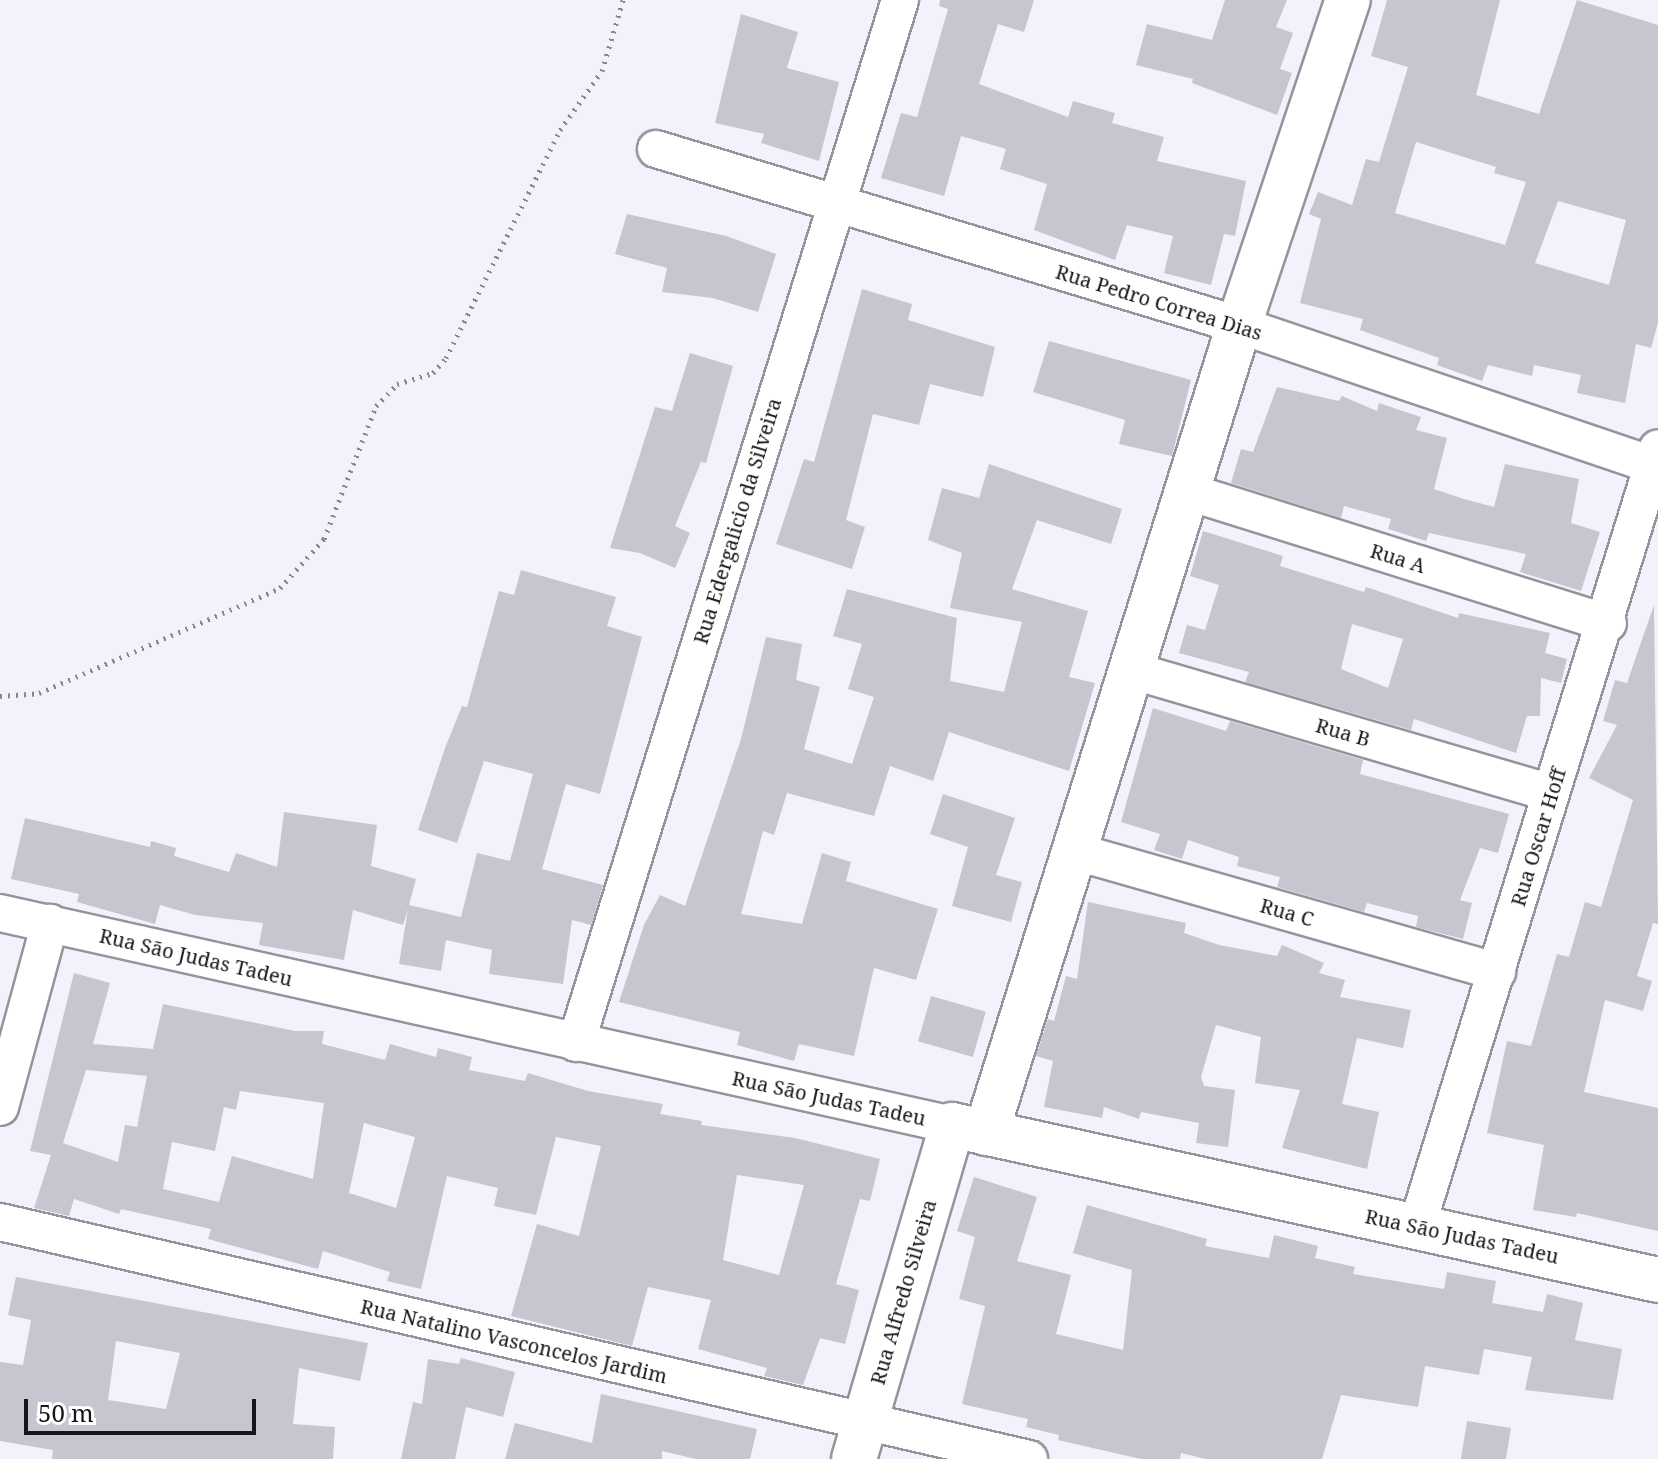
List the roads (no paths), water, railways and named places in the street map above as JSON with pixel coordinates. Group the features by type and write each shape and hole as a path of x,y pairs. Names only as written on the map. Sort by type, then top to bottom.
{"street":[{"name":"Rua Edergalicio da Silveira","path":"576,1043 900,0"},
{"name":"Rua Alfredo Silveira","path":"860,1441 969,1129 1077,852 1239,325 1348,0"},
{"name":"Rua Pedro Correa Dias","path":"656,149 1239,325 1656,460"},
{"name":"Rua Oscar Hoff","path":"1417,1226 1551,793 1608,623 1656,460"},
{"name":"Rua A","path":"1189,492 1608,623"},
{"name":"Rua B","path":"1134,671 1551,793"},
{"name":"Rua C","path":"1077,852 1497,972"},
{"name":"Rua São Judas Tadeu","path":"0,913 576,1043 1658,1280"},
{"path":"0,1107 50,923"},
{"name":"Rua Natalino Vasconcelos Jardim","path":"0,1222 860,1441 1029,1459"}]}
